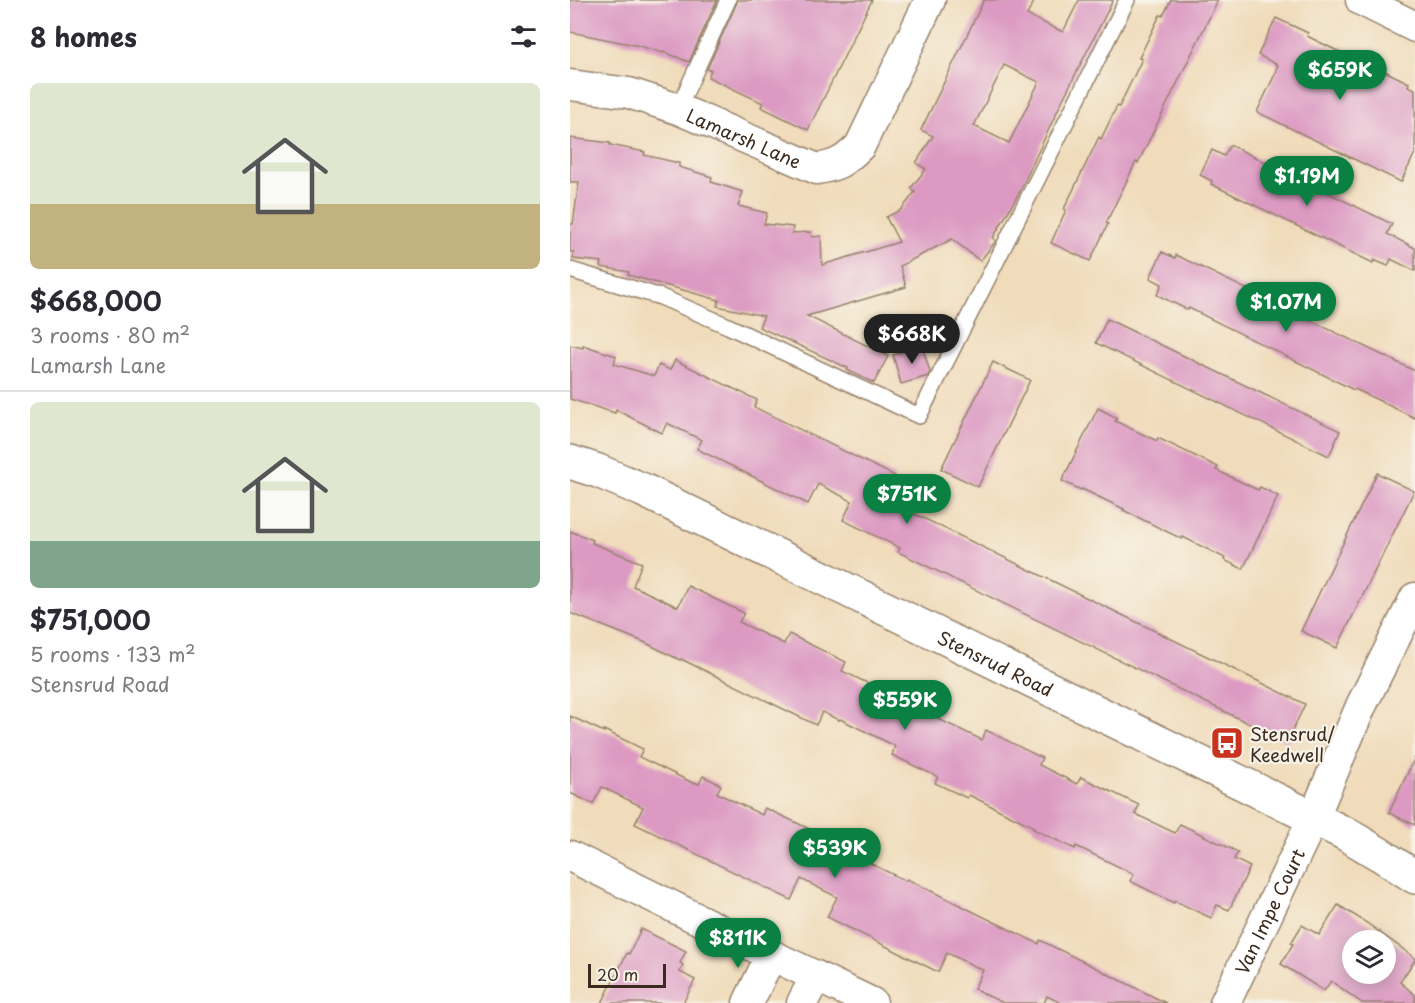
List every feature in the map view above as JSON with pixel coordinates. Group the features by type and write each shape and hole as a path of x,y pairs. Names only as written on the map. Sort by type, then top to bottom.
{"street":[{"name":"Lamarsh Lane","path":"570,85 629,93 678,109 817,170 832,167 846,160 860,146 930,0"},
{"path":"1361,0 1415,27"},
{"name":"Stensrud Road","path":"570,462 643,490 1355,839 1415,877"},
{"name":"Van Impe Court","path":"1225,1003 1313,819 1361,706 1415,598"},
{"path":"570,856 872,1003"},
{"path":"748,1003 771,955"},
{"path":"802,1003 816,976"}],"lane":[{"path":"678,109 728,0"},
{"path":"570,270 661,297 919,416 1127,0"}],"building":[{"path":"570,0 717,0 689,62 664,52 570,32"},
{"path":"738,0 872,0 808,130 761,107 763,103 708,77 711,70 707,69"},
{"path":"984,0 1035,0 1027,15 1063,32 1079,0 1113,0 1019,193 993,238 996,241 980,261 952,239 900,266 906,287 807,316 888,356 874,383 847,370 848,368 759,327 764,316 717,306 719,300 628,275 629,272 601,267 602,262 573,259 574,252 570,252 570,224 573,224 579,182 570,182 570,138 610,143 610,145 645,152 644,155 679,163 679,167 712,177 711,182 743,192 738,206 767,213 764,224 793,227 792,233 811,232 812,237 821,236 822,265 899,242 886,217 901,210 915,192 911,188 926,169 916,163 933,136 921,130","holes":["1004,65 1039,82 1009,143 974,126"]},
{"path":"1171,0 1218,0 1106,223 1108,224 1090,261 1051,243 1066,210 1064,209 1099,137 1101,139 1117,106 1119,107 1142,59 1139,58 1160,15 1163,16"},
{"path":"1276,18 1352,58 1354,56 1409,83 1408,86 1415,89 1415,153 1401,182 1257,112 1277,70 1278,65 1258,55"},
{"path":"1230,145 1392,224 1387,234 1415,248 1415,271 1391,259 1388,266 1374,260 1373,263 1211,184 1212,181 1200,175 1212,150 1224,156"},
{"path":"1162,252 1175,258 1176,255 1415,371 1415,418 1189,308 1188,310 1157,295 1162,284 1150,278"},
{"path":"1107,319 1340,431 1329,456 1096,343"},
{"path":"570,345 583,348 583,345 616,356 614,364 654,376 659,365 670,370 675,360 757,400 754,407 895,476 884,499 1305,704 1287,742 898,552 900,548 843,520 852,501 818,484 808,504 697,449 702,440 667,423 662,433 616,410 615,413 570,399"},
{"path":"922,346 930,372 928,376 901,384 893,355"},
{"path":"993,362 1030,380 978,487 941,469"},
{"path":"1098,408 1117,418 1115,421 1157,441 1158,438 1218,467 1216,470 1258,490 1260,487 1278,496 1243,569 1183,537 1182,539 1062,481"},
{"path":"1377,473 1414,491 1337,648 1301,631"},
{"path":"570,531 593,540 592,543 642,563 633,586 678,607 688,586 744,613 739,622 784,644 789,634 846,662 842,671 882,690 886,682 943,709 938,719 982,740 986,730 1042,758 1039,765 1077,784 1081,777 1139,805 1135,814 1175,833 1180,824 1238,852 1234,859 1250,867 1229,910 1217,905 1211,918 1175,901 1174,903 1130,881 1134,874 1076,846 1075,849 1033,829 1034,827 969,795 967,798 935,783 938,777 892,755 895,746 840,719 822,712 816,725 644,642 570,613"},
{"path":"570,716 643,749 639,757 693,783 699,784 703,776 721,785 717,793 762,815 765,808 795,822 841,844 839,848 906,881 907,879 1039,944 1040,940 1166,1003 1061,1003 1047,996 1044,1003 1003,1003 974,989 983,970 947,953 938,972 827,917 837,897 801,879 791,900 635,824 643,807 602,787 593,804 570,793"},
{"path":"1415,757 1415,825 1389,813"},
{"path":"1338,905 1367,923 1377,930 1342,930 1342,984 1396,984 1396,944 1415,958 1400,982 1415,995 1415,1003 1362,1003 1331,981 1324,991 1281,964 1302,925 1319,935"},
{"path":"641,929 686,951 680,963 683,965 680,972 695,980 683,1003 602,1003"}],"place":[{"name":"Stensrud/ Keedwell","path":"1227,743"}]}
